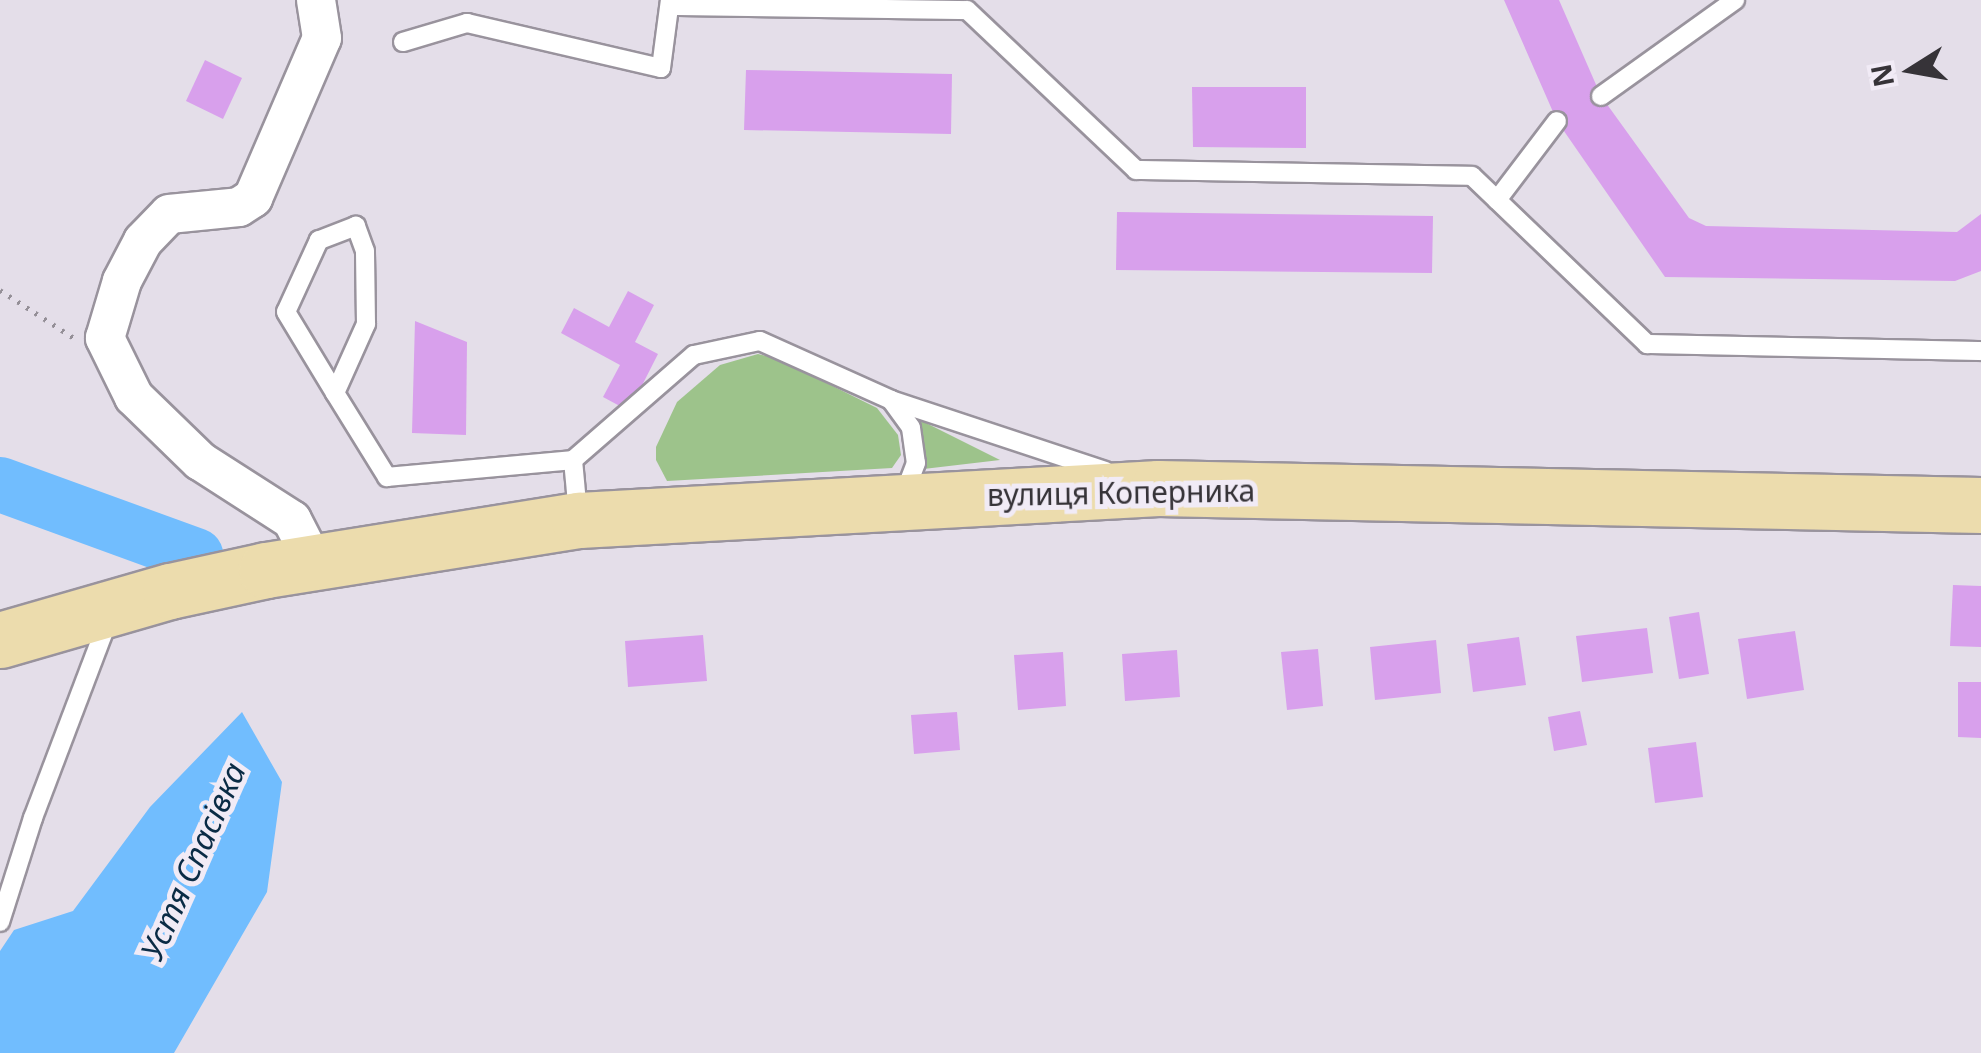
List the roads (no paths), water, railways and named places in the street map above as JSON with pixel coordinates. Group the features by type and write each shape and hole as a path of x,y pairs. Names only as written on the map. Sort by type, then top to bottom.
{"main road":[{"name":"вулиця Коперника","path":"0,640 114,606 289,566 579,520 902,499 1158,488 1981,505"}],"street":[{"path":"289,566 292,520 200,461 134,397 114,365 105,338 122,281 143,241 168,214 239,207 253,198 322,38 316,0"}],"lane":[{"path":"1602,96 1735,0"},
{"path":"403,42 467,23 661,68 670,3 967,10 1136,170 1472,176 1646,344 1981,352"},
{"path":"1496,200 1557,121"},
{"path":"335,392 366,324 364,251 356,226 319,240 286,312 387,478 573,460 694,355 760,342 890,400 1158,488"},
{"path":"890,400 910,428 916,463 902,499"},
{"path":"573,460 579,520"},
{"path":"0,922 33,818 114,606"}],"water":[{"path":"242,712 282,782 267,892 174,1053 0,1053 0,951 14,930 73,911 150,807"}],"waterway":[{"name":"Устя Спасівка","path":"0,484 195,555"}]}
